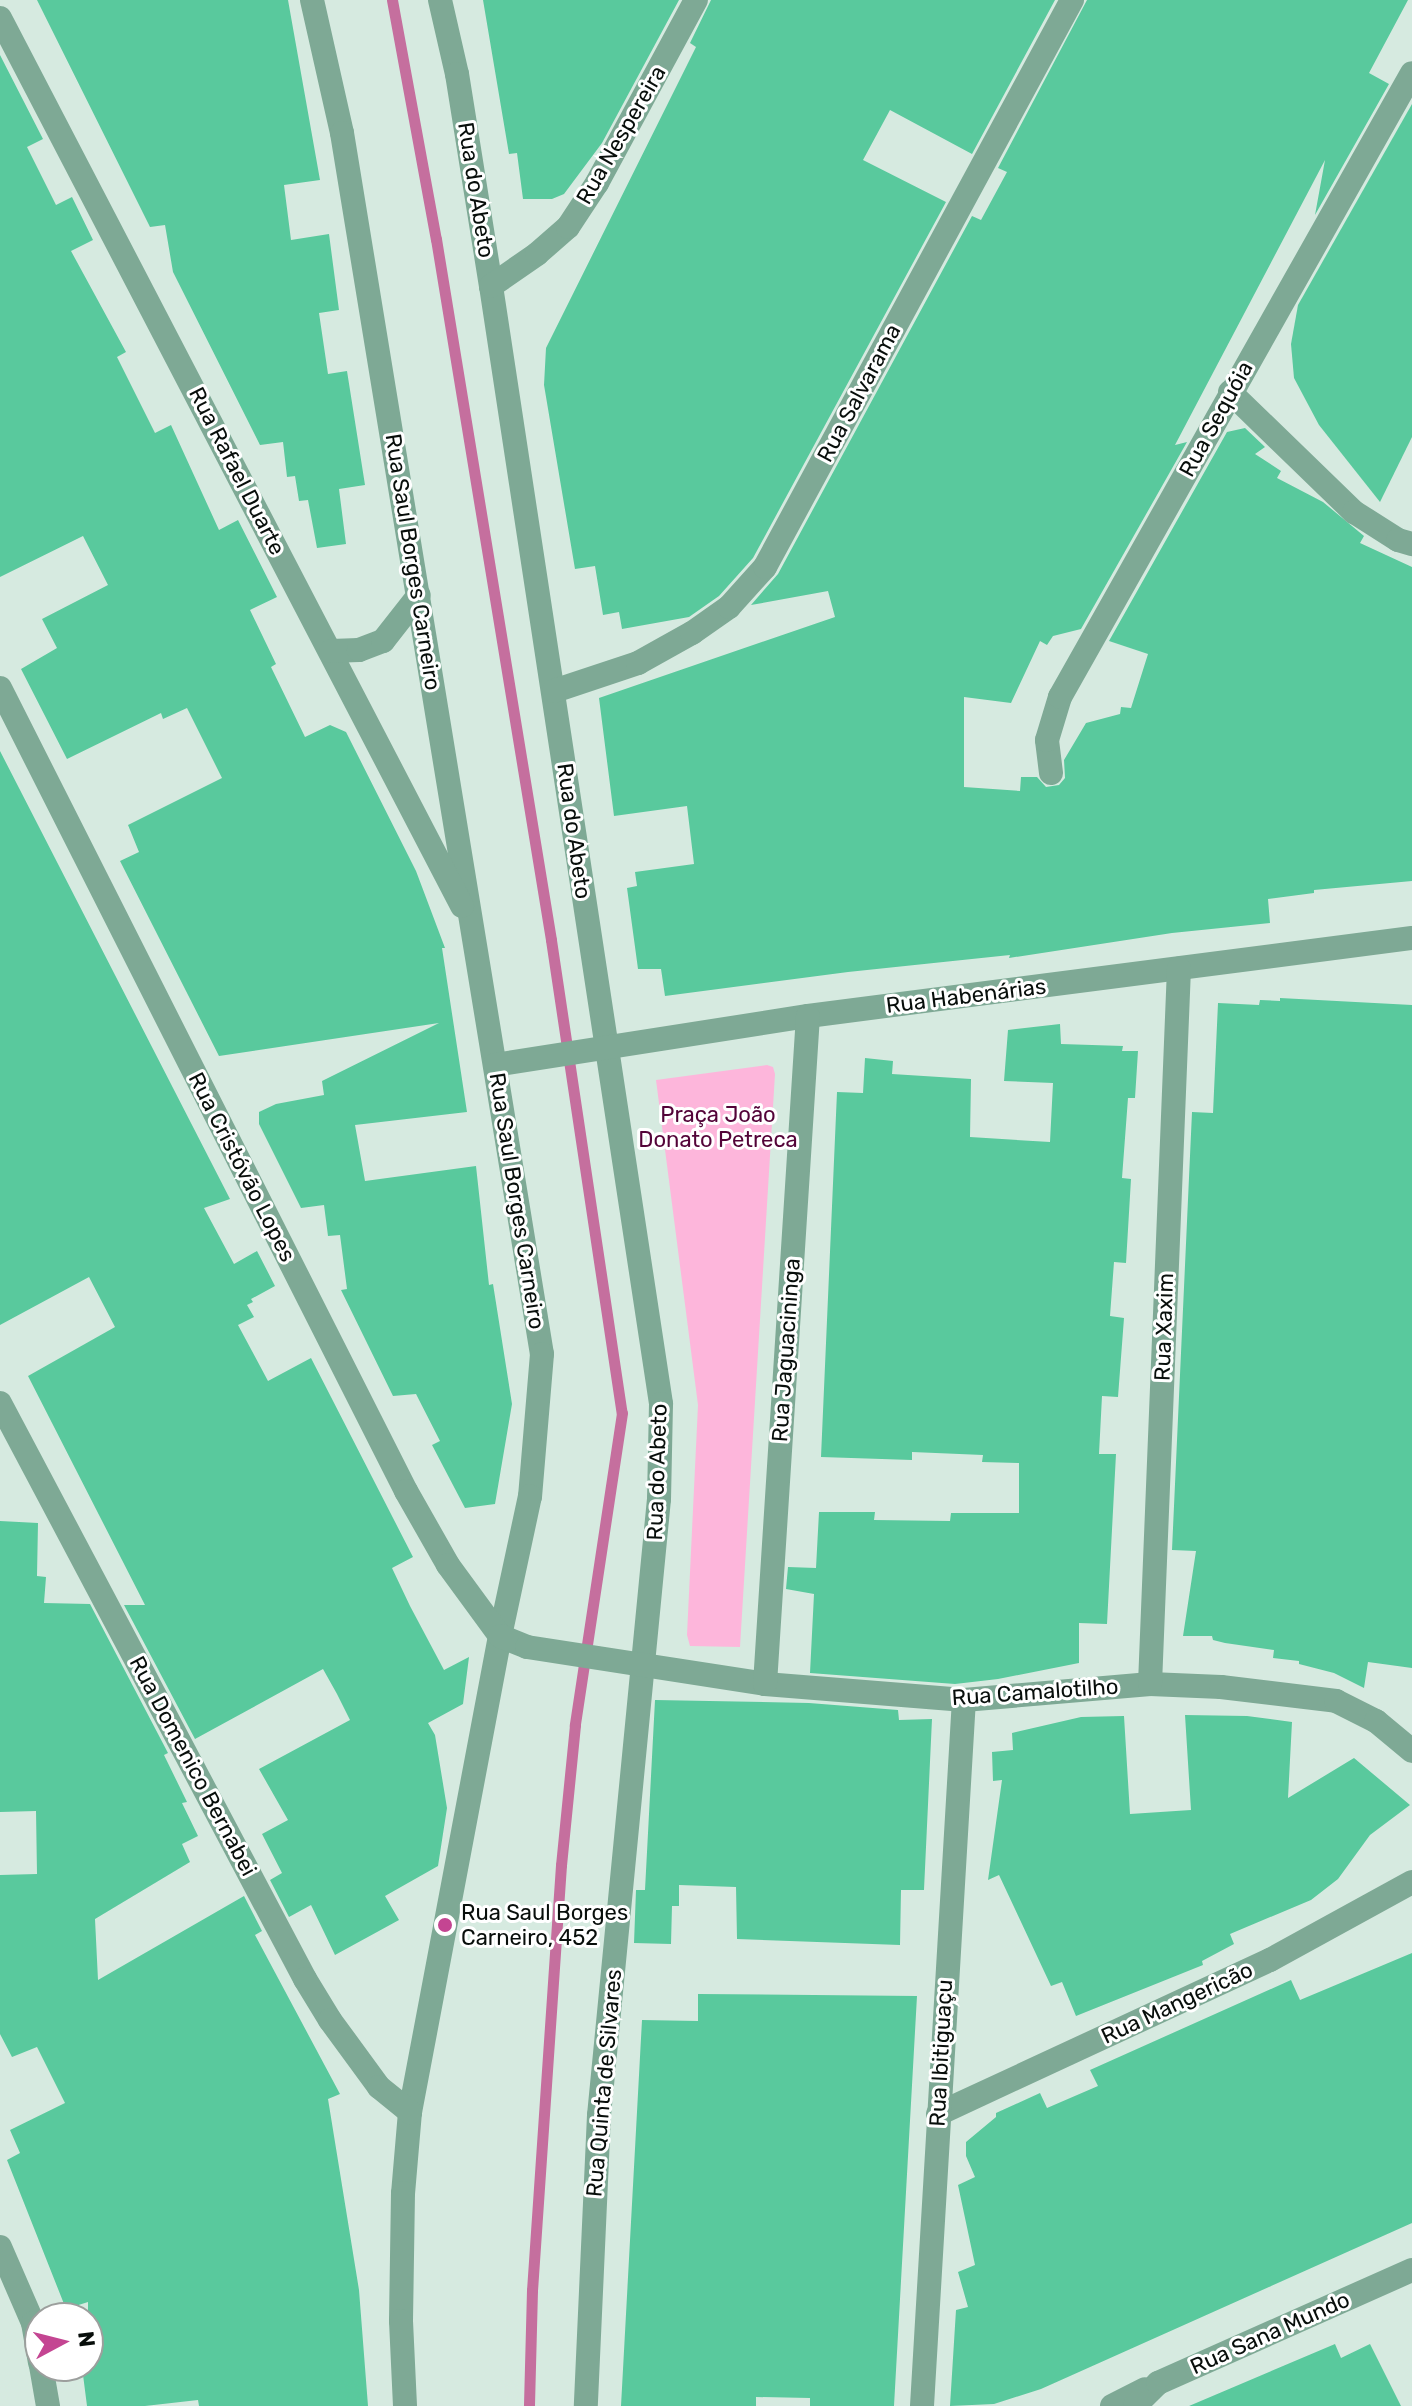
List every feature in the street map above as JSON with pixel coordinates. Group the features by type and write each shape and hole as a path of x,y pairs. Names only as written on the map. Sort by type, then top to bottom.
{"street":[{"name":"Rua Saul Borges Carneiro","path":"312,0 342,133 542,1354 530,1496 500,1636 410,2112 403,2193 401,2321 405,2406"},
{"name":"Rua do Abeto","path":"440,0 457,74 554,691 597,1050 653,1334 661,1404 659,1499 644,1665"},
{"name":"Rua Nespereira","path":"491,286 537,254 568,227 597,183 696,0"},
{"name":"Rua Salvarama","path":"554,691 638,663 692,633 729,607 765,567 1072,0"},
{"name":"Rua Rafael Duarte","path":"0,18 472,926"},
{"name":"Rua Sequóia","path":"1051,773 1047,740 1060,697 1412,73"},
{"path":"1230,392 1354,512 1398,540 1412,544"},
{"path":"331,651 359,650 383,641 419,595"},
{"name":"Rua Cristóvão Lopes","path":"0,688 406,1491 448,1565 500,1636"},
{"name":"Rua Habenárias","path":"495,1065 808,1016 1412,938"},
{"name":"Rua Xaxim","path":"1150,1684 1179,969"},
{"name":"Rua Jaguacininga","path":"765,1684 808,1016"},
{"name":"Rua Domenico Bernabei","path":"0,1403 7,1424 313,1992 379,2087 410,2112"},
{"name":"Rua Camalotilho","path":"500,1636 527,1647 765,1684 964,1700 1150,1684 1221,1687 1336,1701 1376,1721 1412,1751"},
{"name":"Rua Quinta de Silvares","path":"586,2406 599,2115 644,1665"},
{"name":"Rua Ibitiguaçu","path":"922,2406 964,1700"},
{"name":"Rua Mangericão","path":"938,2114 1270,1960 1412,1882"},
{"path":"0,2247 25,2302"},
{"name":"Rua Sana Mundo","path":"1135,2406 1158,2383 1412,2270"},
{"path":"43,2382 48,2406"},
{"path":"1112,2406 1158,2383"}],"green space":[{"name":"Praça João Donato Petreca","path":"767,1065 773,1067 775,1074 740,1647 690,1646 687,1635 698,1405 656,1080"}],"building":[{"path":"37,0 288,0 320,180 284,185 291,240 329,234 339,310 319,313 328,374 347,371 365,485 339,489 346,544 317,548 308,500 299,501 295,476 287,477 283,442 260,445 173,272 165,225 150,227"},
{"path":"483,0 679,0 602,143 564,194 552,199 523,199 517,153 509,154"},
{"path":"711,0 1055,0 972,154 890,110 863,160 946,202 753,558 719,596 689,617 622,629 619,612 603,615 595,566 575,569 544,385 546,348 696,47 690,43"},
{"path":"1087,0 1408,0 1369,73 1389,84 1315,215 1325,160 1175,445 1187,442 1081,629 1053,636 1047,645 1040,641 1011,703 964,697 964,787 1020,791 1021,777 1037,777 1046,787 1059,785 1065,778 1064,760 1086,723 1120,714 1121,707 1131,708 1148,654 1109,641 1227,432 1245,428 1265,447 1255,454 1281,471 1277,478 1323,502 1364,536 1360,543 1412,567 1412,881 1314,890 1314,893 1268,899 1270,923 1172,933 1009,958 1010,955 848,972 665,996 661,969 638,969 627,888 637,886 635,872 694,864 687,806 614,816 599,698 835,617 828,591 751,605 778,574 972,216 981,220 1007,172 998,168"},
{"path":"0,55 43,139 27,147 56,205 72,197 93,240 71,251 126,352 117,357 155,433 171,425 219,530 238,520 277,597 250,610 276,664 271,667 305,737 330,725 346,732 416,871 445,948 442,948 467,1112 355,1125 365,1181 476,1166 489,1285 493,1284 512,1404 495,1504 465,1508 432,1445 440,1441 416,1394 393,1396 341,1290 347,1289 340,1235 328,1236 324,1205 301,1208 259,1124 259,1112 276,1104 324,1095 322,1081 439,1023 219,1056 120,861 139,852 128,825 222,778 187,708 163,719 161,713 67,759 21,669 57,648 42,619 108,585 83,536 0,577"},
{"path":"1412,104 1412,437 1380,502 1319,425 1294,378 1291,344 1298,305"},
{"path":"0,751 230,1199 204,1208 234,1264 257,1251 275,1286 251,1299 253,1302 247,1305 254,1317 238,1325 268,1381 311,1358 413,1557 392,1568 410,1606 444,1670 469,1657 463,1704 428,1723 435,1735 447,1808 438,1866 385,1896 399,1920 335,1955 311,1905 289,1917 270,1880 282,1873 262,1834 288,1820 259,1769 350,1720 337,1694 323,1669 195,1739 124,1605 145,1605 28,1376 115,1327 89,1277 0,1325"},
{"path":"1280,998 1412,1005 1412,1668 1368,1662 1364,1688 1334,1673 1299,1664 1299,1661 1273,1658 1274,1650 1225,1643 1213,1640 1212,1636 1183,1636 1196,1551 1172,1550 1192,1112 1213,1113 1218,1003 1259,1005 1260,1000 1280,1001"},
{"path":"1060,1024 1061,1044 1123,1046 1122,1051 1138,1051 1135,1098 1128,1098 1122,1178 1131,1179 1126,1263 1114,1262 1110,1316 1124,1318 1118,1397 1102,1396 1099,1454 1116,1454 1107,1624 1079,1623 1079,1663 998,1679 955,1684 810,1673 814,1594 786,1589 788,1567 816,1568 819,1512 875,1512 874,1520 950,1521 951,1513 1019,1513 1019,1463 982,1462 983,1455 912,1452 912,1460 821,1457 837,1092 863,1093 865,1058 893,1061 892,1074 971,1079 970,1137 1050,1142 1053,1083 1004,1081 1008,1030"},
{"path":"0,1521 38,1523 37,1576 46,1577 44,1603 90,1604 168,1753 164,1755 187,1802 182,1803 198,1836 182,1844 190,1862 95,1919 98,1980 244,1896 262,1931 255,1935 340,2094 328,2099 359,2290 368,2406 199,2406 198,2400 145,2406 87,2406 84,2382 104,2382 104,2302 63,2302 7,2160 20,2153 10,2130 65,2103 37,2047 12,2057 0,2034 0,1875 37,1874 36,1811 0,1812"},
{"path":"655,1700 809,1703 898,1710 899,1720 932,1719 924,1890 901,1890 900,1945 737,1939 736,1887 679,1885 679,1906 672,1906 671,1944 634,1943 636,1890 645,1890"},
{"path":"1185,1715 1247,1716 1292,1722 1288,1798 1354,1758 1410,1805 1370,1835 1338,1879 1311,1900 1230,1934 1234,1944 1202,1961 1203,1965 1076,2016 1062,1982 1051,1986 999,1875 988,1880 1002,1780 993,1781 992,1752 1013,1750 1012,1733 1081,1717 1124,1716 1130,1814 1191,1810"},
{"path":"1412,1953 1412,2223 1041,2389 994,2404 950,2406 956,2310 968,2307 958,2272 975,2265 958,2185 975,2177 966,2156 966,2142 996,2117 996,2113 1040,2093 1047,2108 1098,2086 1090,2070 1291,1980 1300,2000"},
{"path":"698,1994 917,1996 894,2406 810,2406 810,2398 756,2397 756,2406 621,2406 642,2020 698,2021"},
{"path":"1335,2344 1341,2358 1370,2344 1401,2406 1189,2406"}],"waterway":[{"path":"392,0 436,239 551,940 622,1413 575,1725 561,1865 532,2290 529,2406"}],"place":[{"name":"Rua Saul Borges Carneiro, 452","path":"445,1925"}]}
